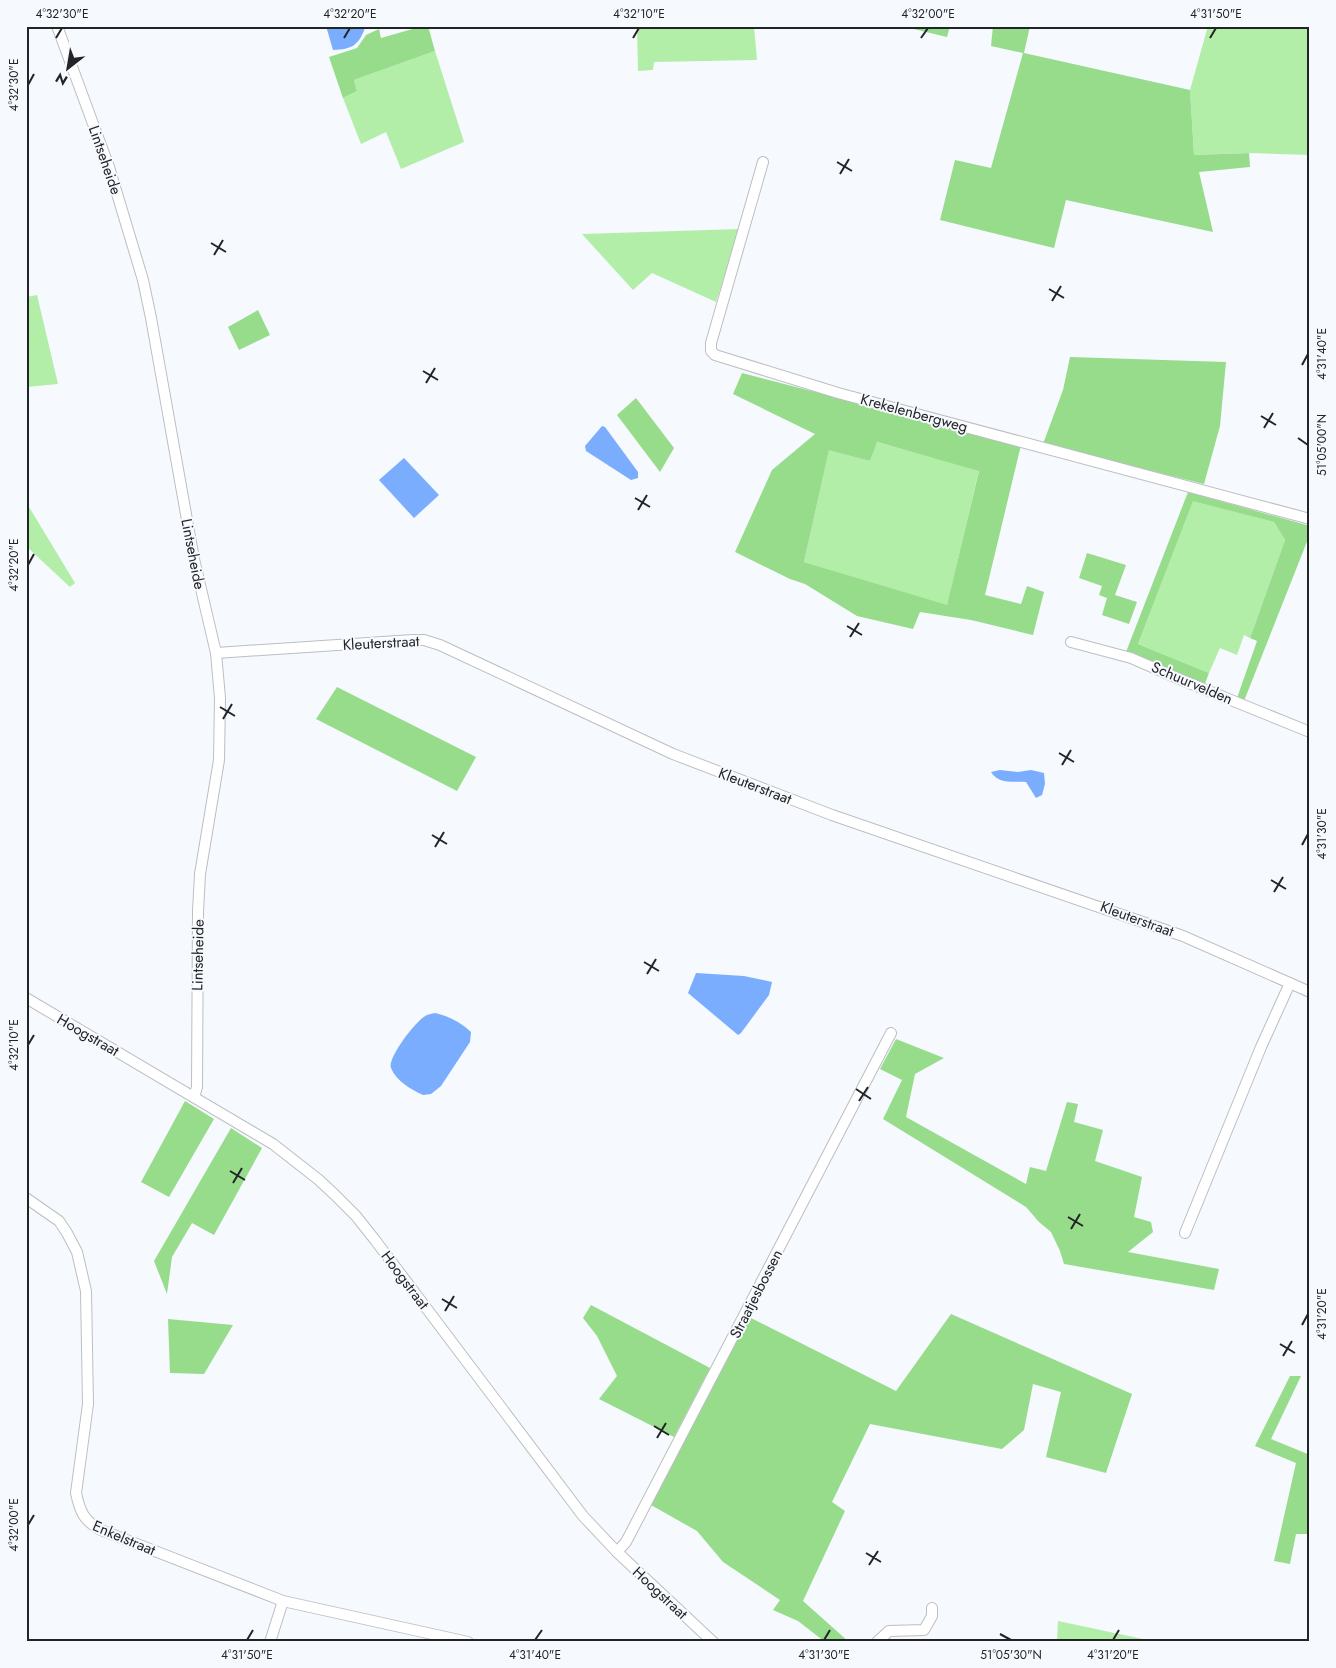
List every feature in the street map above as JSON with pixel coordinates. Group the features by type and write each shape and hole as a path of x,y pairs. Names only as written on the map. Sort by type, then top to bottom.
{"street":[{"name":"Lintseheide","path":"57,26 109,167 143,280 194,559 216,653 220,704 219,760 200,874 197,1087 194,1097"},
{"name":"Krekelenbergweg","path":"763,162 711,343 711,350 715,355 838,393 1310,519"},
{"name":"Kleuterstraat","path":"216,653 424,640 440,645 673,754 832,814 1183,936 1310,992"},
{"name":"Schuurvelden","path":"1071,642 1131,658 1310,732"},
{"path":"1185,1234 1261,1047 1290,983"},
{"name":"Hoogstraat","path":"26,998 249,1129 287,1154 319,1180 356,1216 461,1353 552,1478 583,1516 617,1552 713,1642"},
{"name":"Straatjesbossen","path":"617,1552 626,1542 892,1033"},
{"name":"Enkelstraat","path":"26,1198 59,1221 67,1233 77,1252 86,1290 88,1404 79,1458 76,1494 79,1507 88,1523 101,1530 283,1601 468,1642"},
{"path":"270,1642 283,1601"},
{"path":"877,1642 888,1631 924,1630 932,1616 932,1608"}],"green space":[{"path":"428,26 435,51 354,80 357,91 343,98 329,57 357,48 366,35 379,29 381,38"},
{"path":"637,26 754,26 757,60 654,62 653,70 638,71"},
{"path":"901,26 950,26 947,37"},
{"path":"993,26 1030,26 1024,53 1190,90 1194,155 1249,153 1250,167 1199,172 1213,232 1066,200 1054,248 940,220 955,160 991,168 1023,53 991,46"},
{"path":"1208,26 1310,26 1310,155 1249,153 1194,155 1190,90"},
{"path":"435,51 464,142 401,169 386,132 361,144 343,98 357,91 354,80"},
{"path":"740,229 716,302 652,273 633,290 582,234"},
{"path":"37,295 58,384 26,387 26,297"},
{"path":"258,310 270,335 239,350 228,327"},
{"path":"1070,357 1226,362 1220,426 1204,484 1043,444 1063,390"},
{"path":"742,373 1021,445 985,595 1021,604 1027,586 1044,592 1033,635 971,620 920,612 913,629 857,616 805,584 790,579 735,552 772,470 815,434 733,394","holes":["877,442 979,471 947,605 804,562 829,450 870,461"]},
{"path":"636,398 674,448 660,472 617,415"},
{"path":"876,442 979,470 947,606 804,562 829,449 870,461"},
{"path":"1188,492 1310,526 1310,534 1244,701 1237,698 1257,641 1250,638 1285,540 1274,522 1193,501 1138,644 1209,673 1204,686 1126,652"},
{"path":"1193,500 1274,522 1285,540 1250,638 1244,635 1237,655 1220,648 1209,673 1138,644"},
{"path":"26,502 75,583 70,587 26,546"},
{"path":"1087,553 1126,565 1115,595 1137,602 1129,624 1102,615 1107,598 1099,595 1102,586 1079,578"},
{"path":"337,687 476,757 457,791 316,719"},
{"path":"896,1039 944,1058 915,1074 906,1117 1026,1184 1030,1167 1046,1171 1067,1102 1078,1104 1074,1122 1103,1130 1095,1161 1142,1177 1134,1217 1151,1222 1153,1232 1128,1252 1219,1269 1214,1290 1064,1264 1051,1232 1026,1207 883,1119 902,1080 880,1069"},
{"path":"185,1101 214,1119 169,1197 141,1182"},
{"path":"231,1128 262,1148 214,1235 192,1223 172,1257 167,1294 154,1261"},
{"path":"591,1305 710,1368 674,1437 599,1399 617,1376 597,1336 583,1318"},
{"path":"951,1314 1132,1394 1106,1473 1046,1457 1061,1392 1033,1384 1024,1430 1002,1449 870,1424 832,1502 845,1511 803,1601 849,1642 825,1642 798,1621 773,1610 780,1600 723,1562 697,1531 651,1505 749,1317 896,1391"},
{"path":"168,1319 233,1325 204,1374 170,1373"},
{"path":"1290,1376 1301,1376 1271,1439 1310,1455 1310,1534 1296,1534 1290,1564 1274,1561 1296,1463 1255,1446"},
{"path":"1058,1621 1157,1642 1057,1642"}],"water":[{"path":"326,26 365,26 365,28 357,43 345,49 333,50"},
{"path":"602,426 605,427 638,472 638,478 631,480 586,451 585,446"},
{"path":"404,458 439,495 414,518 379,480"},
{"path":"1000,770 1018,772 1031,770 1044,773 1045,784 1042,795 1036,798 1026,782 1002,781 991,772"},
{"path":"696,973 744,976 772,982 769,995 738,1035 688,993"},
{"path":"435,1013 450,1018 467,1028 471,1032 470,1042 441,1086 431,1094 423,1095 400,1081 393,1073 391,1063 404,1039 422,1018"}]}
